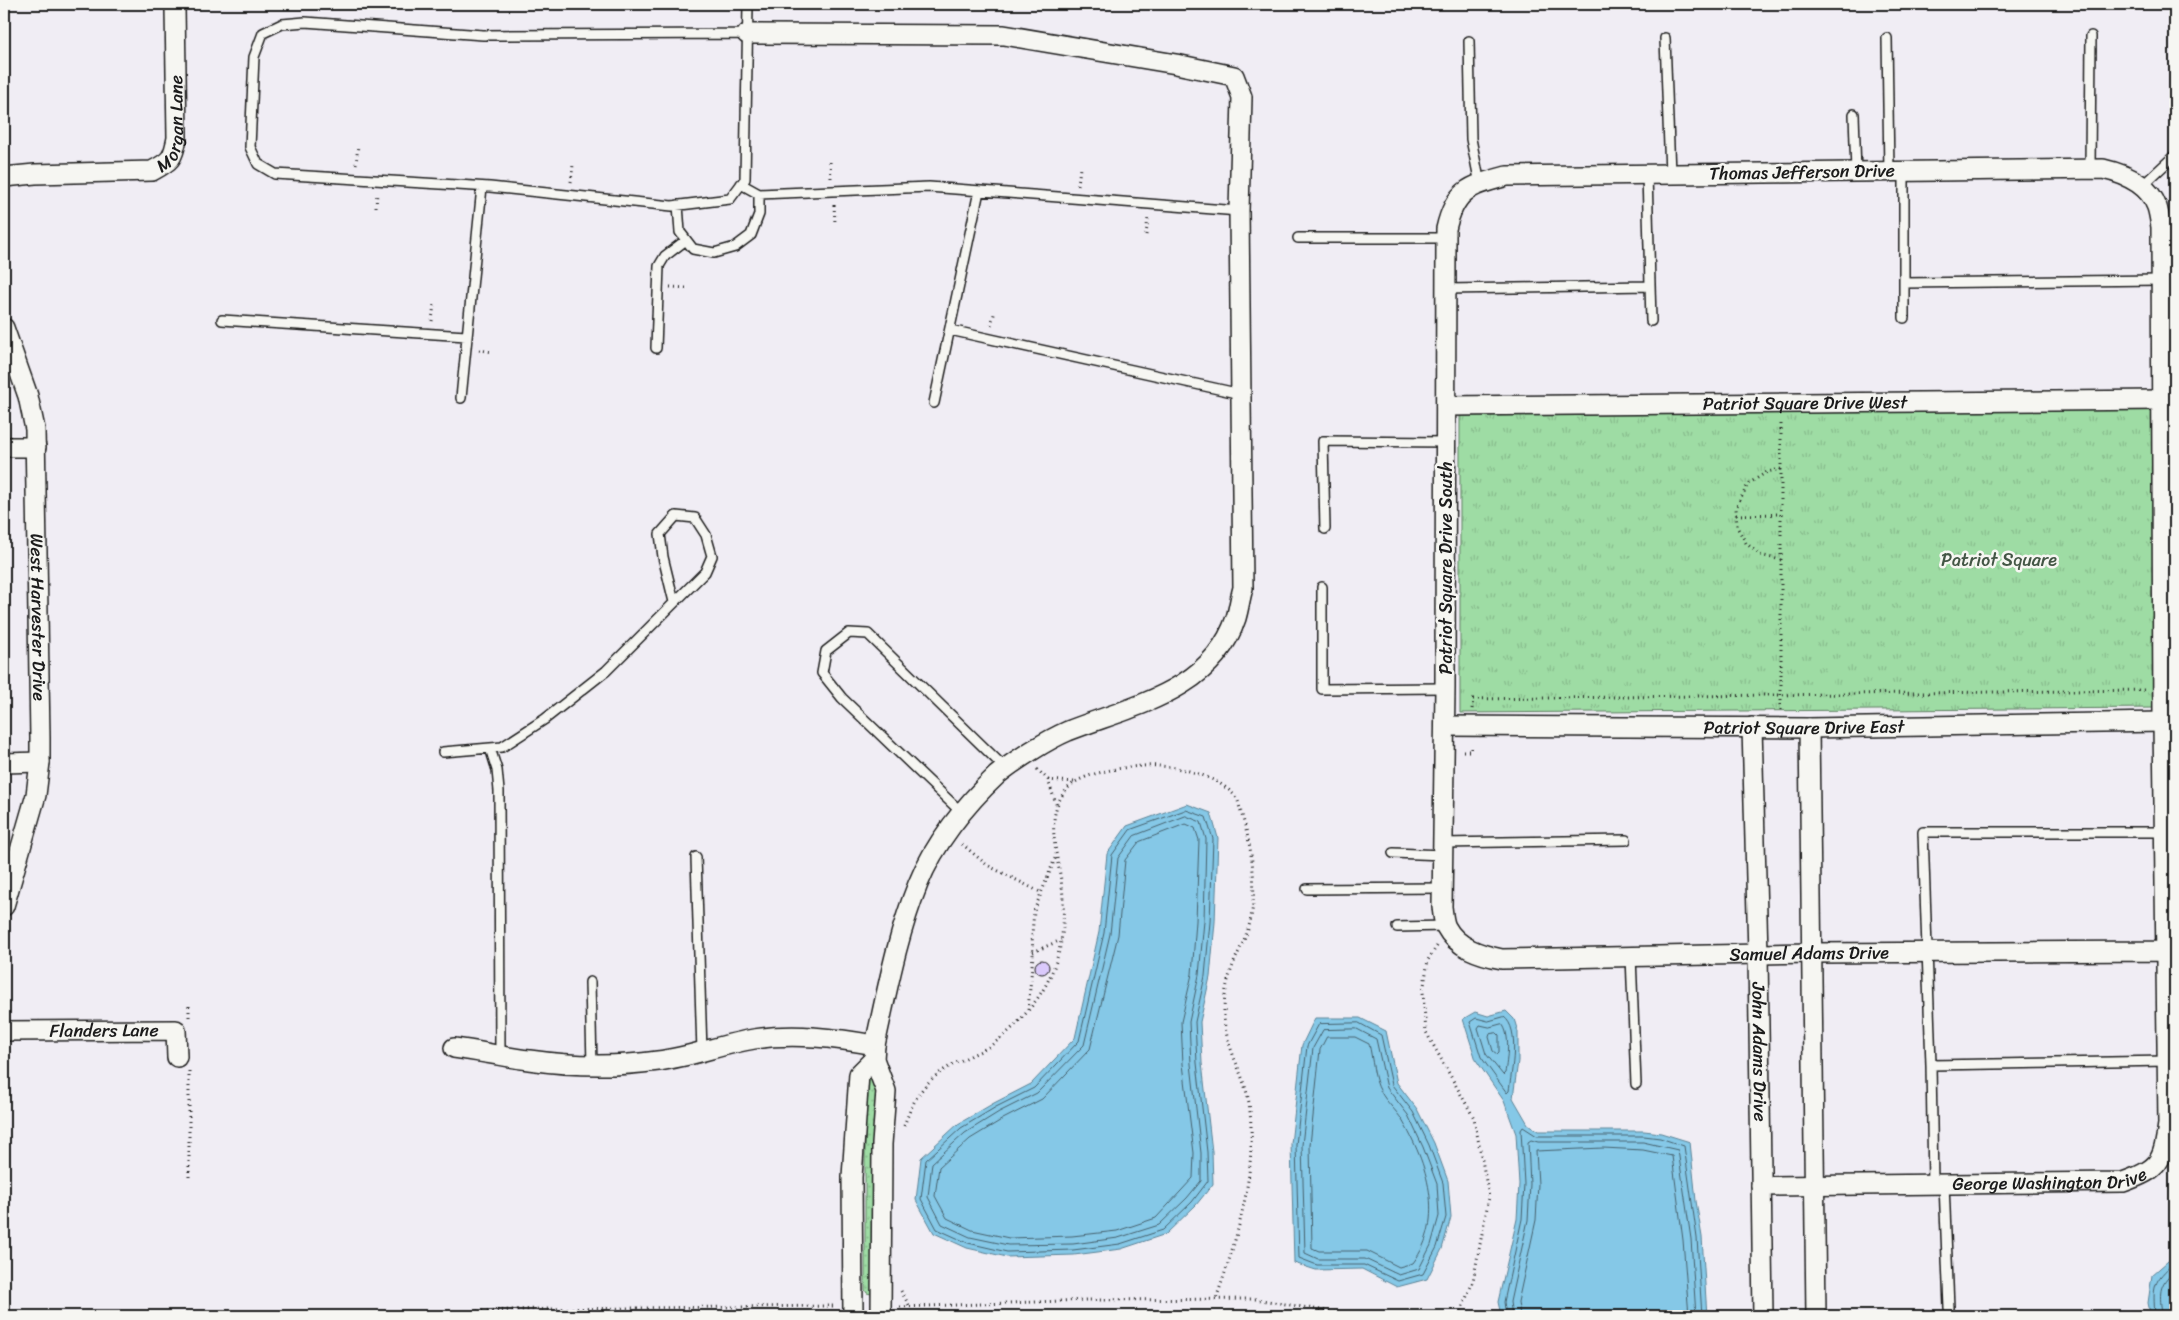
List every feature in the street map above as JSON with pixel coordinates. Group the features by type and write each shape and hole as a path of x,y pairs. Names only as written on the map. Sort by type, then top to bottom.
{"street":[{"name":"Morgan Lane","path":"4,177 35,174 152,171 165,165 174,156 177,138 175,5"},
{"path":"747,34 1004,35 1176,64 1234,76 1242,97 1239,212 1242,588 1236,619 1224,643 1204,668 1182,686 1066,732 998,775 962,813 940,844 918,883 896,948 875,1052 860,1074 852,1177 853,1316"},
{"name":"Thomas Jefferson Drive","path":"1461,194 1480,184 1507,176 1896,171 2103,169 2124,174 2142,186"},
{"name":"George Washington Drive","path":"1761,1186 2123,1182 2146,1174 2159,1162 2166,1143 2168,1124 2170,1050 2165,951 2168,843 2163,722 2169,644 2171,503 2162,400 2165,337 2161,280 2161,227 2157,206 2142,186"},
{"name":"Patriot Square Drive South","path":"1458,941 1446,926 1442,907 1442,888 1446,688 1446,238 1450,210 1461,194"},
{"name":"West Harvester Drive","path":"4,328 28,396 35,429 40,762 36,795 4,900"},
{"name":"Patriot Square Drive West","path":"1446,406 2162,400"},
{"path":"4,447 36,447"},
{"name":"Patriot Square Drive East","path":"1445,726 1809,728 2163,722"},
{"name":"John Adams Drive","path":"1752,728 1758,954 1763,1316"},
{"path":"1809,728 1816,1316"},
{"path":"4,763 40,762"},
{"name":"Samuel Adams Drive","path":"1458,941 1477,954 1502,959 1811,953 2165,951"},
{"name":"Flanders Lane","path":"4,1031 176,1030 183,1060"},
{"path":"454,1048 528,1060 592,1065 658,1061 752,1040 774,1037 815,1037 875,1052"},
{"path":"875,1052 886,1091 882,1144 881,1316"}],"lane":[{"path":"747,34 483,35 305,22 282,24 263,33 254,57 250,147 258,164 275,174 482,187 678,205 730,199 745,179 748,4"},
{"path":"2090,169 2091,36"},
{"path":"1665,38 1670,174"},
{"path":"1887,38 1904,283 1904,318"},
{"path":"1468,40 1471,140 1480,184"},
{"path":"1854,114 1856,172"},
{"path":"2142,186 2175,155"},
{"path":"1647,174 1651,321"},
{"path":"741,184 759,194 928,187 1239,212"},
{"path":"461,398 482,187"},
{"path":"934,403 979,191"},
{"path":"678,205 680,232 686,240 693,248 714,253 735,246 751,235 759,214 759,194"},
{"path":"1298,238 1446,238"},
{"path":"656,348 659,266 666,256 686,240"},
{"path":"1904,283 2161,280"},
{"path":"1446,289 1650,286"},
{"path":"222,320 466,336"},
{"path":"950,330 1241,394"},
{"path":"1325,529 1323,441 1446,442"},
{"path":"443,752 502,747 553,713 606,671 705,572 712,556 706,535 695,518 676,516 660,534 668,582 674,602"},
{"path":"1322,587 1322,689 1446,688"},
{"path":"962,813 842,698 822,673 826,651 848,633 868,634 1006,769"},
{"path":"490,748 497,770 499,792 500,1054"},
{"path":"1948,1308 1930,1065 1923,832 2168,843"},
{"path":"1392,854 1443,849 1626,840"},
{"path":"696,858 702,1052"},
{"path":"1307,889 1442,888"},
{"path":"1398,927 1446,926"},
{"path":"1631,956 1636,1084"},
{"path":"590,982 592,1065"},
{"path":"1930,1065 2170,1050"}],"path":[{"path":"356,164 358,145"},
{"path":"830,162 831,180"},
{"path":"571,186 573,165"},
{"path":"1078,186 1080,168"},
{"path":"376,207 377,191"},
{"path":"834,205 835,223"},
{"path":"1146,235 1148,218"},
{"path":"670,287 687,288"},
{"path":"432,321 434,304"},
{"path":"990,328 995,311"},
{"path":"476,350 493,352"},
{"path":"1781,403 1781,728"},
{"path":"1781,469 1767,472 1748,484 1736,508 1737,527 1746,543 1760,555 1781,560"},
{"path":"1736,515 1781,514"},
{"path":"1473,699 2144,690 2144,680"},
{"path":"1033,764 1048,780 1057,807"},
{"path":"904,1127 912,1104 921,1088 933,1076 993,1045 1028,1010 1042,990 1052,970 1060,952 1062,940 1063,896 1056,855 1054,822 1057,807 1063,794 1076,782 1107,771 1156,765 1179,768 1213,780 1238,799 1251,852 1253,906 1249,926 1230,972 1226,989 1224,1015 1226,1034 1248,1101 1251,1143 1250,1171 1231,1257 1216,1299"},
{"path":"1048,780 1076,782"},
{"path":"960,842 987,865 1040,892"},
{"path":"1028,1010 1034,911 1056,855"},
{"path":"1033,952 1062,940"},
{"path":"1438,948 1428,960 1423,992 1426,1032 1474,1118 1489,1197 1473,1281 1459,1316"},
{"path":"189,1005 189,1024"},
{"path":"183,1060 189,1177"},
{"path":"899,1287 910,1307"}],"green space":[{"name":"Patriot Square","path":"2154,409 2156,708 1460,713 1460,416"},
{"path":"870,1072 876,1086 874,1291 871,1294 865,1290 865,1096"}],"water":[{"path":"1187,804 1211,813 1218,838 1215,922 1210,977 1200,1022 1202,1063 1212,1152 1213,1184 1196,1205 1166,1234 1121,1249 1074,1255 1007,1257 967,1248 934,1233 916,1200 921,1158 958,1124 1031,1084 1075,1038 1099,932 1107,854 1127,826"},
{"path":"1506,1011 1514,1019 1518,1032 1518,1061 1513,1098 1528,1124 1538,1131 1644,1131 1661,1133 1690,1142 1702,1237 1707,1316 1501,1315 1498,1302 1517,1219 1519,1184 1516,1134 1504,1101 1476,1060 1463,1019 1475,1012 1488,1016"},
{"path":"1315,1018 1360,1018 1386,1031 1397,1083 1417,1109 1434,1143 1448,1181 1451,1217 1442,1249 1427,1279 1397,1287 1362,1269 1316,1270 1294,1263 1291,1144 1302,1045"},
{"path":"2175,1255 2175,1316 2151,1316 2148,1303 2152,1275"}],"building":[{"path":"1039,960 1045,960 1049,967 1045,974 1039,974 1035,970 1035,964"}]}
